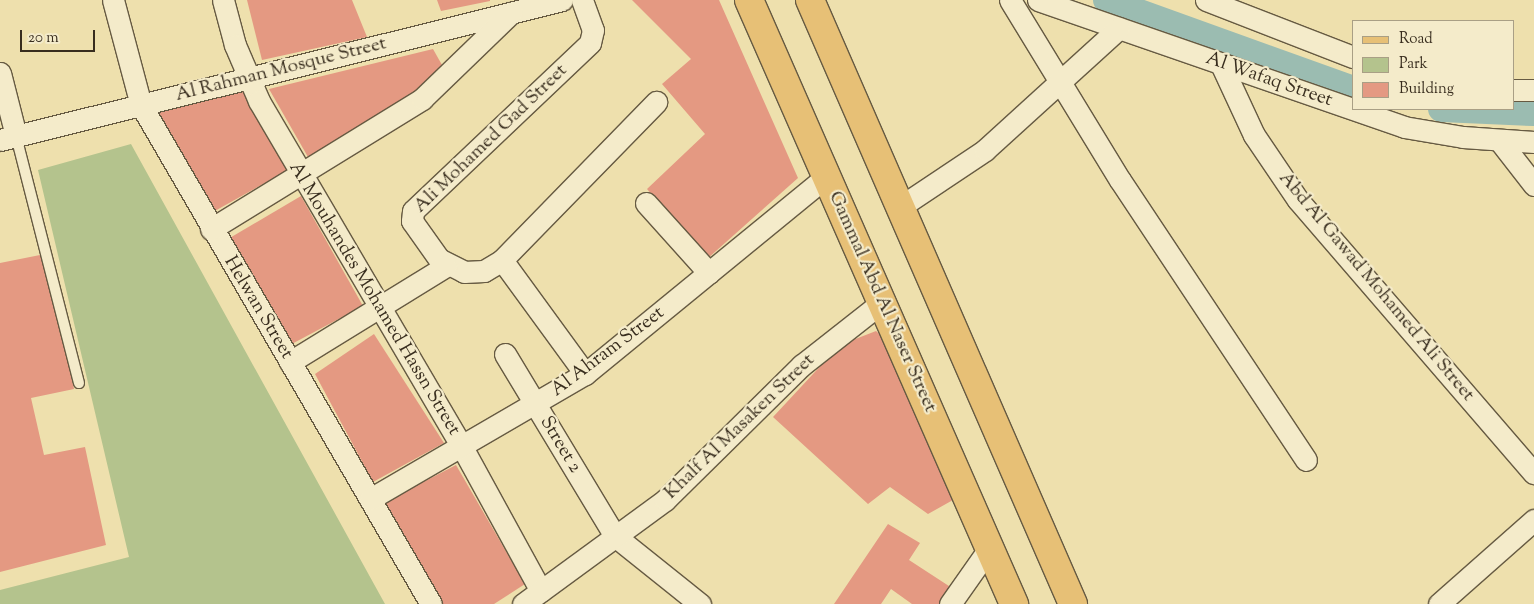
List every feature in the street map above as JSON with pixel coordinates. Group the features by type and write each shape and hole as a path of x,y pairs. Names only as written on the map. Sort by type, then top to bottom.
{"main road":[{"name":"Gammal Abd Al Naser Street","path":"749,0 1014,604"},
{"path":"810,0 1072,604"}],"street":[{"name":"Helwan Street","path":"113,0 141,105 211,229 431,604"},
{"name":"Al Mouhandes Mohamed Hassn Street","path":"223,0 247,78 300,174 462,447 541,591"},
{"name":"Al Rahman Mosque Street","path":"8,138 562,0"},
{"name":"Ali Mohamed Gad Street","path":"446,266 412,221 412,214 590,43 592,30 582,0"},
{"path":"1010,0 1059,81 1306,460"},
{"name":"Al Wafaq Street","path":"1038,0 1352,109"},
{"path":"1206,0 1352,57"},
{"path":"211,229 437,87 511,13"},
{"path":"900,207 985,150 1118,28"},
{"name":"Abd Al Gawad Mohamed Ali Street","path":"1220,64 1254,135 1298,200 1534,474"},
{"path":"0,73 8,138"},
{"path":"1514,90 1534,90"},
{"path":"290,362 446,266 474,272 502,260 656,102"},
{"name":"Al Wafaq Street","path":"1354,110 1404,127 1499,140 1534,142"},
{"path":"1499,140 1534,184"},
{"name":"Al Ahram Street","path":"370,499 536,405 585,374 827,176"},
{"path":"646,203 709,273"},
{"path":"502,260 585,374"},
{"name":"Khalf Al Masaken Street","path":"523,604 665,500 802,366 882,302"},
{"name":"Street 2","path":"505,354 615,536"},
{"path":"1439,604 1534,520"},
{"path":"615,536 700,604"},
{"path":"950,604 990,547"}],"lane":[{"path":"8,138 79,383"}],"green space":[{"path":"131,144 385,604 0,604 0,590 129,557 38,170"}],"building":[{"path":"247,0 352,0 367,37 262,60"},
{"path":"437,0 490,0 490,1 441,11"},
{"path":"632,0 719,0 798,178 707,259 647,189 705,134 662,84 691,59"},
{"path":"433,49 446,72 308,157 269,89"},
{"path":"244,87 290,169 213,212 154,110"},
{"path":"301,196 363,306 288,346 228,239"},
{"path":"45,254 74,389 31,398 44,455 85,447 106,545 0,572 0,263"},
{"path":"876,331 890,344 953,500 928,514 890,487 868,504 773,417 840,345"},
{"path":"374,334 444,443 373,482 315,374"},
{"path":"456,465 525,584 494,604 441,604 383,503"},
{"path":"888,524 920,543 909,560 952,588 942,604 912,604 891,589 881,604 834,604"}],"waterway":[{"path":"1106,0 1352,89"},
{"path":"1464,110 1534,113"}]}
